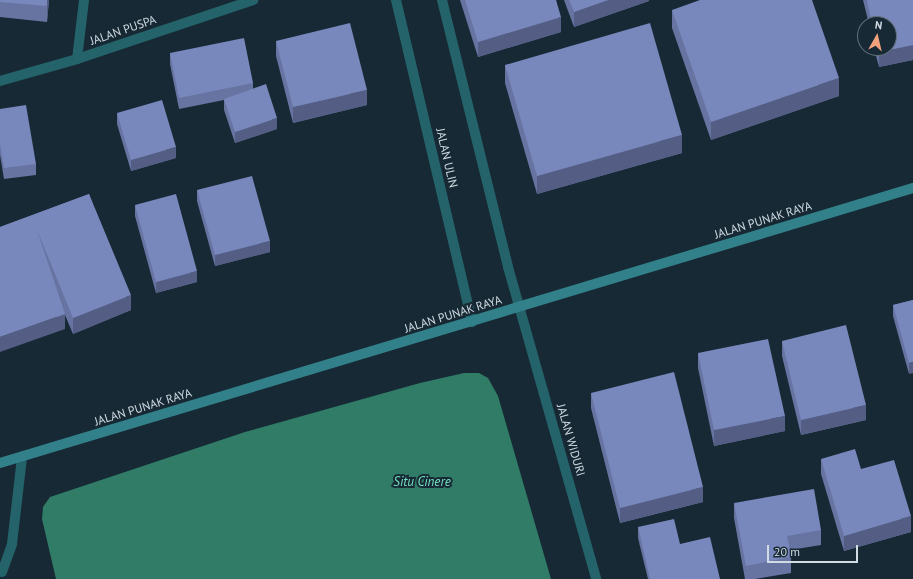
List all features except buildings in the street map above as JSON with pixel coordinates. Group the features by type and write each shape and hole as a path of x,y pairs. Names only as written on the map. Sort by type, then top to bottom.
{"main road":[{"name":"JALAN PUNAK RAYA","path":"0,463 521,308 913,188"}],"street":[{"path":"77,59 84,0"},
{"name":"JALAN PUSPA","path":"0,81 77,59 253,0"},
{"name":"JALAN ULIN","path":"396,0 472,322"},
{"path":"442,0 508,267 521,308"},
{"name":"JALAN WIDURI","path":"521,308 596,579"},
{"path":"2,572 12,544 22,457"}],"water":[{"name":"Situ Cinere","path":"464,373 479,373 488,378 498,396 551,579 56,579 42,519 43,507 50,497 245,432 420,383"}]}
